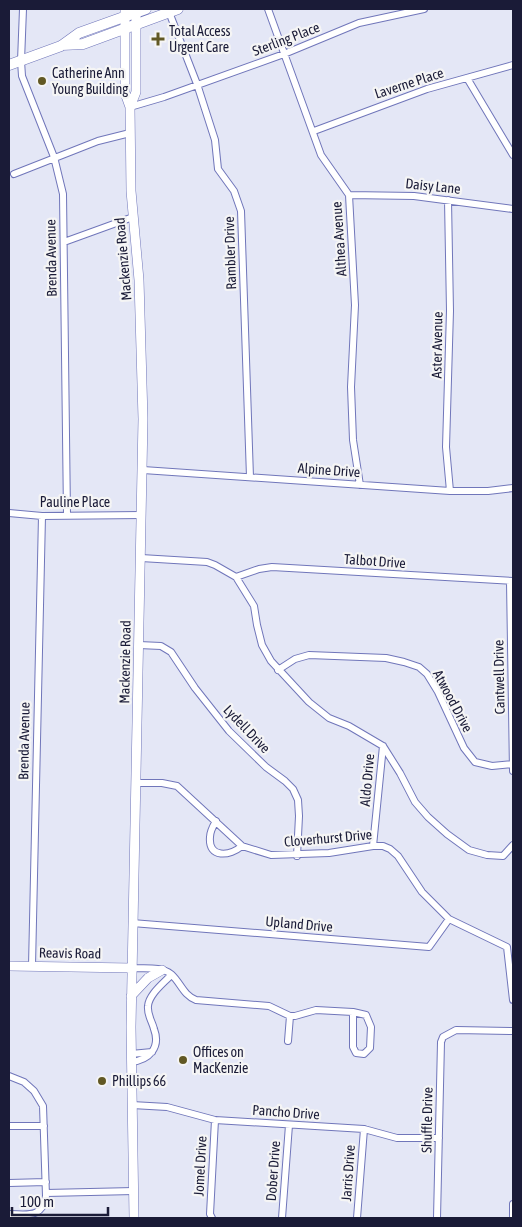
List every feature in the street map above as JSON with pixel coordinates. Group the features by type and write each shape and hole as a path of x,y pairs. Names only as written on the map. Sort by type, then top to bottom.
{"main road":[{"path":"9,65 61,46 79,34 125,13 139,10"},
{"name":"Mackenzie Road","path":"130,107 136,92 136,25 139,10"},
{"path":"61,46 83,44 174,10"},
{"name":"Mackenzie Road","path":"125,13 125,93 130,107 133,216 140,298 143,392 143,470 131,996 134,1218"},
{"name":"Reavis Road","path":"9,966 132,968"},
{"path":"131,996 148,978 162,970"}],"street":[{"name":"Brenda Avenue","path":"23,9 20,61 22,76 54,157 63,194 67,515"},
{"name":"Althea Avenue","path":"268,9 322,155 350,195 355,305 351,396 353,440 360,485"},
{"name":"Sterling Place","path":"130,107 164,97 284,54 360,23 424,9"},
{"name":"Rambler Drive","path":"174,10 215,140 218,169 234,191 241,211 250,477"},
{"name":"Laverne Place","path":"314,131 409,95 513,65"},
{"path":"468,78 513,155"},
{"path":"14,174 98,141 130,133"},
{"name":"Daisy Lane","path":"350,195 414,196 513,209"},
{"name":"Aster Avenue","path":"448,200 450,311 446,447 450,491"},
{"path":"64,242 133,216"},
{"name":"Alpine Drive","path":"143,470 450,491 488,491 513,488"},
{"name":"Pauline Place","path":"9,513 42,516 142,514"},
{"name":"Brenda Avenue","path":"32,966 42,516"},
{"path":"141,558 198,561 215,564 236,577 254,606 262,645 278,670 309,702 329,718 349,726 383,746 415,802 432,821 469,850 487,855 503,856 513,845"},
{"name":"Talbot Drive","path":"236,577 259,568 272,567 512,582"},
{"name":"Cantwell Drive","path":"512,582 513,771"},
{"name":"Lydell Drive","path":"139,645 161,646 171,652 195,688 229,731 266,767 286,781 293,789 298,800 300,816 297,856"},
{"name":"Atwood Drive","path":"278,670 295,659 309,655 386,658 419,667 431,680 464,748 475,762 492,766 513,764"},
{"name":"Aldo Drive","path":"373,846 383,746"},
{"name":"Cloverhurst Drive","path":"136,782 162,783 177,786 242,846 271,855 297,856 373,846 382,846 395,852 422,892 449,919 507,947 513,1000"},
{"path":"216,822 210,836 213,850 220,854 227,854 235,852 242,846"},
{"name":"Upland Drive","path":"132,923 429,947 449,919"},
{"path":"132,968 162,970 171,975 186,995 196,1000 269,1006 290,1016 300,1016 316,1010 353,1012 366,1015 370,1022 370,1048 364,1054 356,1053 353,1047 353,1012"},
{"path":"131,1058 152,1051 155,1041 155,1030 149,1017 148,1007 150,998 171,975"},
{"path":"288,1041 290,1016"},
{"name":"Shuffle Drive","path":"436,1218 441,1042 444,1037 456,1030 513,1031"},
{"path":"9,1076 24,1082 39,1097 43,1106 46,1182 45,1203 42,1209 34,1214 9,1214"},
{"name":"Pancho Drive","path":"132,1105 167,1107 215,1120 364,1129 397,1138 439,1138"},
{"name":"Jomel Drive","path":"211,1216 215,1120"},
{"name":"Dober Drive","path":"282,1218 289,1125"},
{"path":"9,1126 44,1126"},
{"name":"Jarris Drive","path":"356,1218 364,1129"},
{"path":"9,1183 46,1182"},
{"path":"46,1193 134,1191"},
{"path":"513,1204 513,1218"}],"place":[{"name":"Total Access Urgent Care","path":"158,39"},
{"name":"Catherine Ann Young Building","path":"42,81"},
{"name":"Offices on MacKenzie","path":"183,1060"},
{"name":"Phillips 66","path":"102,1081"}]}
